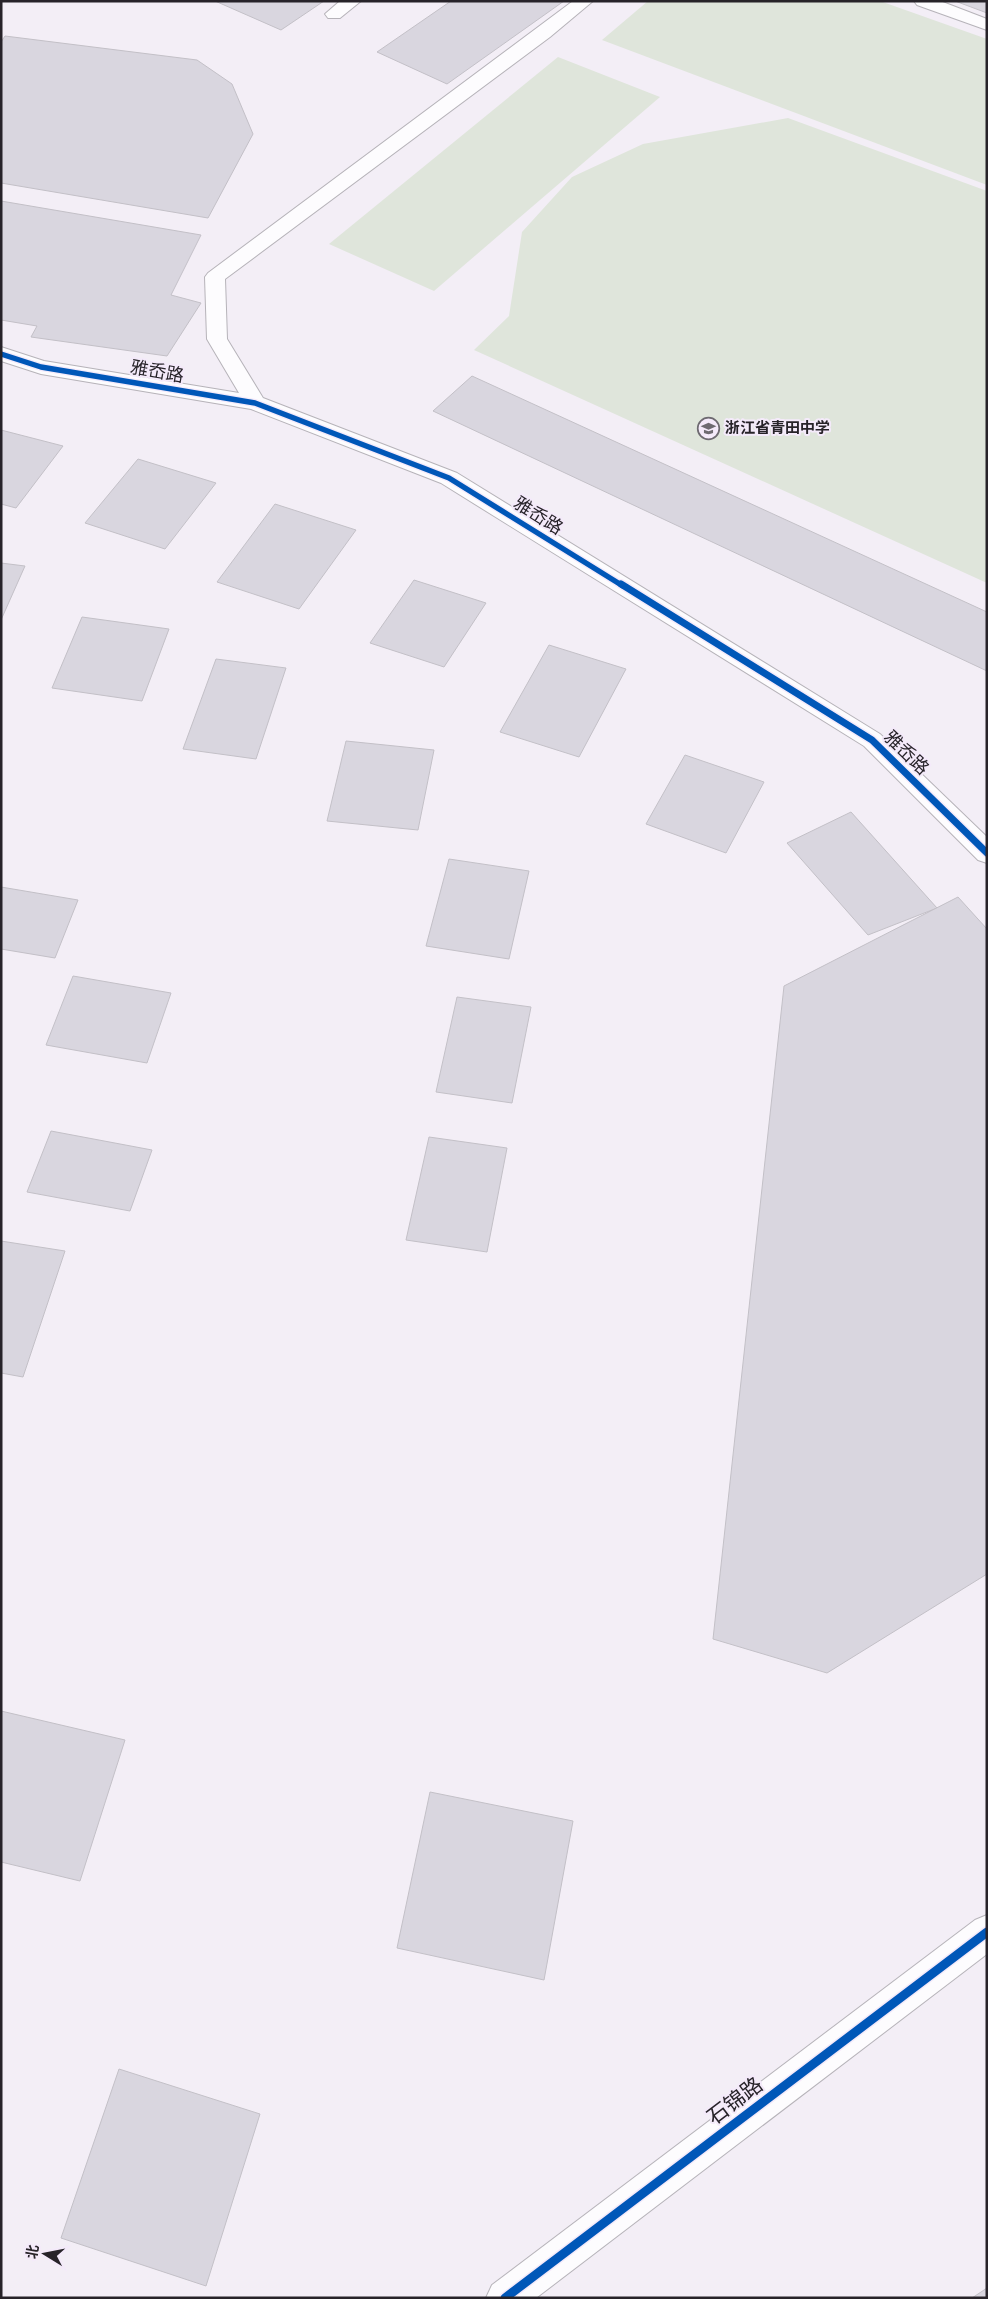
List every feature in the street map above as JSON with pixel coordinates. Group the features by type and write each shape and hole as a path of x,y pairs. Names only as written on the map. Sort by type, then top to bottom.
{"street":[{"path":"334,14 352,1"},
{"path":"255,403 217,339 215,277 544,33 584,1"},
{"path":"923,1 987,24"},
{"name":"雅岙路","path":"1,354 41,367 255,403 449,478 872,740 987,852"},
{"name":"石锦路","path":"505,2298 987,1932"}],"shaded area":[{"path":"648,1 880,1 987,39 987,185 602,40"},
{"path":"558,57 660,97 434,291 329,244"},
{"path":"788,118 987,191 987,583 474,350 509,316 522,232 572,177 643,144"}],"building":[{"path":"215,1 324,1 281,30"},
{"path":"451,1 564,1 447,84 377,52"},
{"path":"955,1 987,1 987,13"},
{"path":"5,36 197,60 232,84 253,134 208,218 1,183 1,42"},
{"path":"1,201 201,235 171,295 201,303 167,356 31,337 37,326 1,320"},
{"path":"472,376 987,612 987,671 433,411"},
{"path":"1,430 63,446 16,508 1,504"},
{"path":"138,459 216,483 165,549 85,523"},
{"path":"275,504 356,530 299,609 217,582"},
{"path":"1,563 25,566 1,620"},
{"path":"414,580 486,603 444,667 370,643"},
{"path":"82,617 169,629 142,701 52,688"},
{"path":"549,645 626,669 579,757 500,732"},
{"path":"216,659 286,668 256,759 183,749"},
{"path":"346,741 434,750 418,830 327,821"},
{"path":"685,755 764,782 726,853 646,824"},
{"path":"851,812 937,908 868,935 787,843"},
{"path":"449,859 529,871 509,959 426,946"},
{"path":"1,887 78,900 55,958 1,949"},
{"path":"958,897 987,929 987,1574 827,1673 713,1639 784,986"},
{"path":"73,976 171,993 147,1063 46,1045"},
{"path":"457,997 531,1007 512,1103 436,1092"},
{"path":"51,1131 152,1150 130,1211 27,1192"},
{"path":"429,1137 507,1148 487,1252 406,1240"},
{"path":"1,1241 65,1251 23,1377 1,1373"},
{"path":"1,1711 125,1740 80,1881 1,1862"},
{"path":"430,1792 573,1821 544,1980 397,1948"},
{"path":"119,2069 260,2114 206,2286 61,2238"},
{"path":"987,2288 987,2298 972,2298"}],"cycle path":[{"path":"1,354 41,367 255,403 449,478 872,740 987,853"},
{"path":"505,2298 987,1932"}],"place":[{"name":"浙江省青田中学","path":"709,428"}]}
